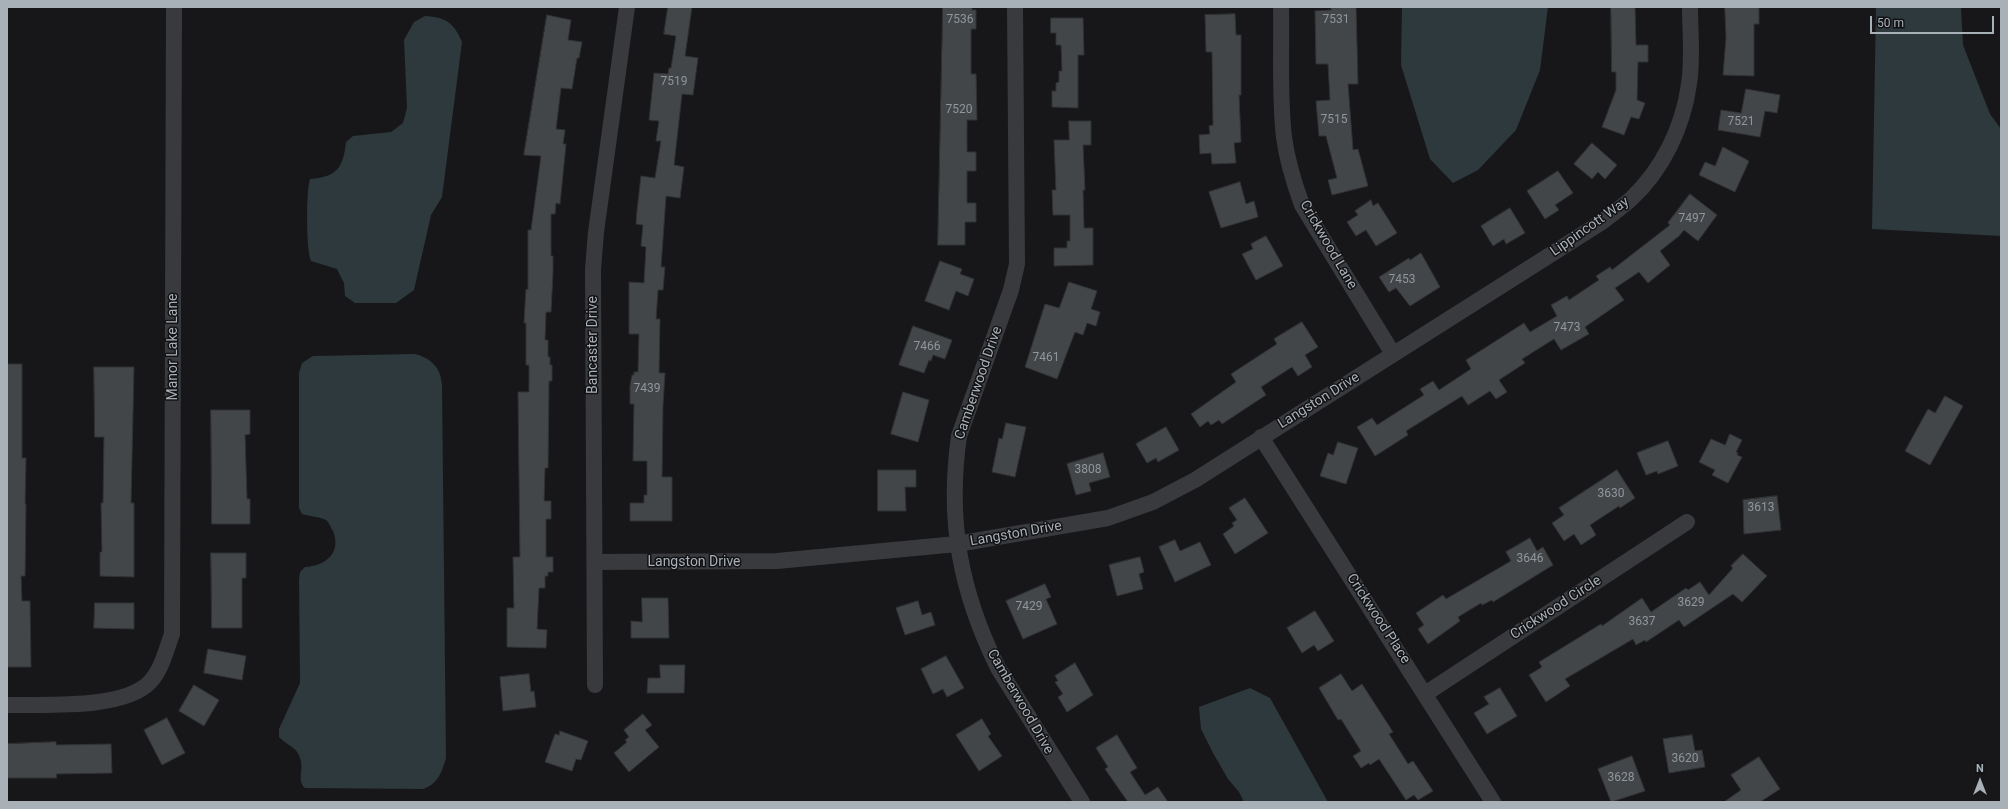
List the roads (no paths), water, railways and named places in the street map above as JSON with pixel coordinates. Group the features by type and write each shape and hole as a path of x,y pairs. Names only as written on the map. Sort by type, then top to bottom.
{"street":[{"name":"Manor Lake Lane","path":"7,705 87,704 118,699 135,692 150,682 162,664 172,634 174,7"},
{"name":"Bancaster Drive","path":"595,685 594,255 627,7"},
{"name":"Camberwood Drive","path":"1015,7 1017,264 1011,290 959,436 955,515 957,544 965,585 986,644 1022,707 1082,802"},
{"name":"Crickwood Lane","path":"1281,7 1284,128 1287,152 1294,183 1302,205 1393,354"},
{"name":"Lippincott Way","path":"1393,354 1602,222 1621,208 1643,187 1657,169 1669,149 1685,105 1690,68 1690,7"},
{"name":"Langston Drive","path":"594,562 777,561 957,544 1092,522 1138,508 1188,484 1393,354"},
{"name":"Crickwood Place","path":"1261,437 1493,802"},
{"name":"Crickwood Circle","path":"1425,694 1687,522"}]}
